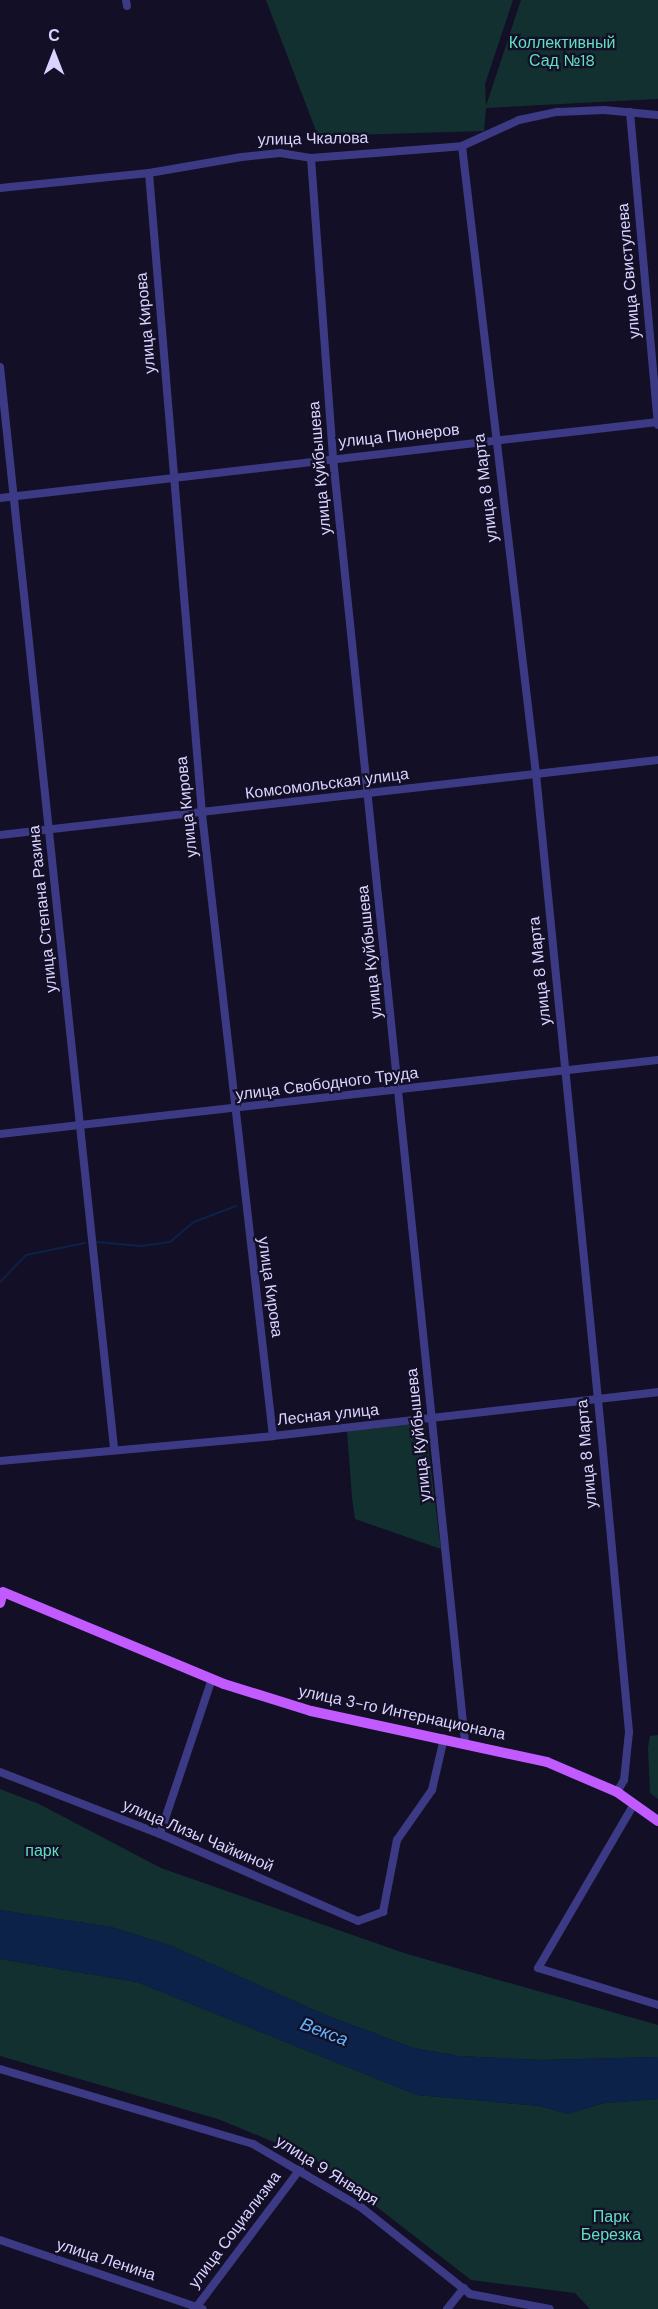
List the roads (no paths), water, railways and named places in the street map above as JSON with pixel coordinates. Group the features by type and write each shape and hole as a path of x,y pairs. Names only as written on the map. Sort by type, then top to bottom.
{"main road":[{"name":"улица 3-го Интернационала","path":"1,1595 212,1679 311,1712 465,1742 547,1762 617,1791 658,1821"}],"street":[{"name":"улица Чкалова","path":"0,188 149,173 279,153 311,158 462,146 529,118 558,112 630,112 658,115"},
{"name":"улица Свистулева","path":"630,112 658,424"},
{"name":"улица 8 Марта","path":"462,146 536,774 598,1399 629,1732 624,1780 617,1791"},
{"name":"улица Куйбышева","path":"311,158 333,458 400,1091 465,1742"},
{"name":"улица Кирова","path":"149,173 202,814 273,1436"},
{"name":"улица Степана Разина","path":"0,367 114,1448"},
{"name":"улица Пионеров","path":"0,498 333,458 658,424"},
{"name":"Комсомольская улица","path":"0,835 202,814 658,760"},
{"name":"улица Свободного Труда","path":"0,1134 235,1111 658,1060"},
{"name":"Лесная улица","path":"0,1461 114,1448 273,1436 658,1392"},
{"path":"160,1834 212,1679"},
{"name":"улица Лизы Чайкиной","path":"0,1772 160,1834 358,1921 383,1912 397,1840 432,1791 444,1738"},
{"path":"634,1804 538,1968 658,2005"},
{"name":"улица 9 Января","path":"0,2069 253,2144 300,2169 362,2208 464,2288 480,2297 550,2309"},
{"name":"улица Социализма","path":"198,2308 300,2169"},
{"name":"улица Ленина","path":"0,2240 198,2308"},
{"path":"447,2309 464,2288"}],"water":[{"name":"Векса","path":"0,1910 111,1927 169,1945 328,2016 414,2048 458,2056 540,2060 658,2057 658,2099 604,2103 568,2114 540,2106 417,2095 137,1982 0,1959"}],"waterway":[{"path":"97,1242 141,1246 170,1242 194,1222 236,1206"},
{"path":"0,1282 26,1255 85,1243"}],"park label":[{"name":"Коллективный Сад №18","path":"562,52"},
{"name":"парк","path":"42,1851"},
{"name":"Парк Березка","path":"611,2226"}]}
